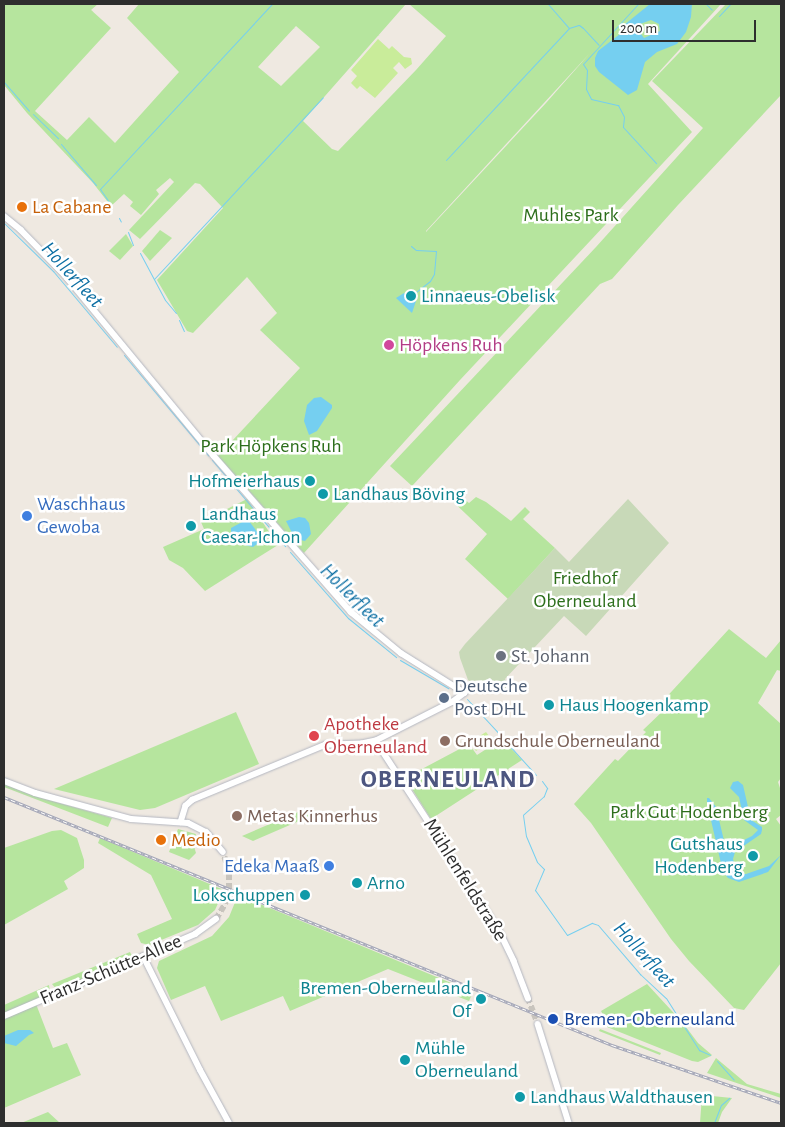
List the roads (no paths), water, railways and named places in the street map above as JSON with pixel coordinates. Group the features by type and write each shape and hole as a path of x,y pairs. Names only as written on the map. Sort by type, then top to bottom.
{"main road":[{"path":"4,781 35,793 131,819 181,822 194,825 206,832 223,852"},
{"name":"Franz-Schütte-Allee","path":"4,1016 195,934 216,919"},
{"path":"143,956 200,1070 229,1123"}],"street":[{"path":"4,216 21,230 65,275 214,456 351,612 401,653 465,693 453,702 376,742 362,744 336,743 302,754 193,800 186,806 181,822"},
{"name":"Mühlenfeldstraße","path":"376,742 499,930 514,961 528,998"},
{"path":"538,1024 570,1123"}],"water":[{"path":"650,4 692,4 691,17 686,32 677,44 657,52 645,62 637,90 628,95 599,72 595,66 595,58 598,51 620,34 624,25","holes":["651,20 659,24 660,31 644,38 637,29 640,24"]},
{"path":"404,293 416,301 412,313 396,298"},
{"path":"321,397 332,405 332,408 317,431 309,435 304,421 307,405 314,398"},
{"path":"299,517 305,518 309,523 311,534 305,541 300,540 292,533 286,521"},
{"path":"244,521 249,521 261,537 260,542 253,547 240,544 231,534 231,528"},
{"path":"738,781 743,785 751,820 762,827 762,830 761,834 735,852 733,859 735,867 742,874 746,874 769,866 781,855 768,872 739,882 728,878 723,872 707,803 707,798 709,798 716,807 726,849 752,836 758,830 744,820 739,797 730,788 733,782"},
{"path":"18,1030 30,1030 34,1033 16,1046 4,1043 4,1036"}],"waterway":[{"path":"100,189 272,4"},
{"path":"548,4 569,28 579,25 599,45"},
{"path":"638,4 583,64 587,70 586,89 591,99 618,105 624,117 623,127 656,163"},
{"path":"706,4 712,10"},
{"path":"719,16 730,4"},
{"path":"446,160 569,28"},
{"path":"4,82 29,111"},
{"path":"154,279 323,97"},
{"path":"33,114 58,138"},
{"path":"61,144 96,185"},
{"path":"100,189 111,205"},
{"path":"119,218 121,222"},
{"name":"Hollerfleet","path":"4,223 53,271 117,347"},
{"path":"128,232 133,245"},
{"path":"411,246 416,250 436,251 434,274 430,281 416,292 413,299"},
{"path":"140,253 165,300 176,313"},
{"path":"179,320 184,331"},
{"name":"Hollerfleet","path":"124,355 208,455"},
{"name":"Hollerfleet","path":"212,460 285,546"},
{"name":"Hollerfleet","path":"290,552 348,618 396,657"},
{"name":"Hollerfleet","path":"400,660 448,688"},
{"name":"Hollerfleet","path":"467,699 503,738"},
{"name":"Hollerfleet","path":"507,743 536,775"},
{"name":"Hollerfleet","path":"542,781 547,788 544,796 523,815 526,836 537,862 544,869 535,890 567,935 592,923 598,925 640,974 666,998 699,1050 710,1055"},
{"name":"Hollerfleet","path":"717,1061 734,1080"},
{"name":"Hollerfleet","path":"714,1123 721,1105 729,1098"}],"tunnel":[{"path":"216,919 225,904 229,889 229,871 223,852"},
{"path":"528,998 538,1024"}],"railway":[{"path":"4,797 612,1045 781,1103"}],"place":[{"name":"La Cabane","path":"22,207"},
{"name":"Linnaeus-Obelisk","path":"411,296"},
{"name":"Höpkens Ruh","path":"389,345"},
{"name":"Hofmeierhaus","path":"310,481"},
{"name":"Landhaus Böving","path":"323,494"},
{"name":"Waschhaus Gewoba","path":"27,516"},
{"name":"Landhaus Caesar-Ichon","path":"191,526"},
{"name":"St. Johann","path":"501,656"},
{"name":"Deutsche Post DHL","path":"444,698"},
{"name":"Haus Hoogenkamp","path":"549,705"},
{"name":"Apotheke Oberneuland","path":"314,736"},
{"name":"Grundschule Oberneuland","path":"445,741"},
{"name":"Metas Kinnerhus","path":"237,816"},
{"name":"Medio","path":"161,840"},
{"name":"Gutshaus Hodenberg","path":"753,856"},
{"name":"Edeka Maaß","path":"329,866"},
{"name":"Arno","path":"357,883"},
{"name":"Lokschuppen","path":"305,895"},
{"name":"Bremen-Oberneuland Of","path":"481,999"},
{"name":"Bremen-Oberneuland","path":"553,1019"},
{"name":"Mühle Oberneuland","path":"405,1060"},
{"name":"Landhaus Waldthausen","path":"520,1097"}],"district":[{"name":"OBERNEULAND","path":"448,780"}],"park label":[{"name":"Muhles Park","path":"571,215"},
{"name":"Park Höpkens Ruh","path":"271,446"},
{"name":"Friedhof Oberneuland","path":"585,590"},
{"name":"Park Gut Hodenberg","path":"689,812"}]}
